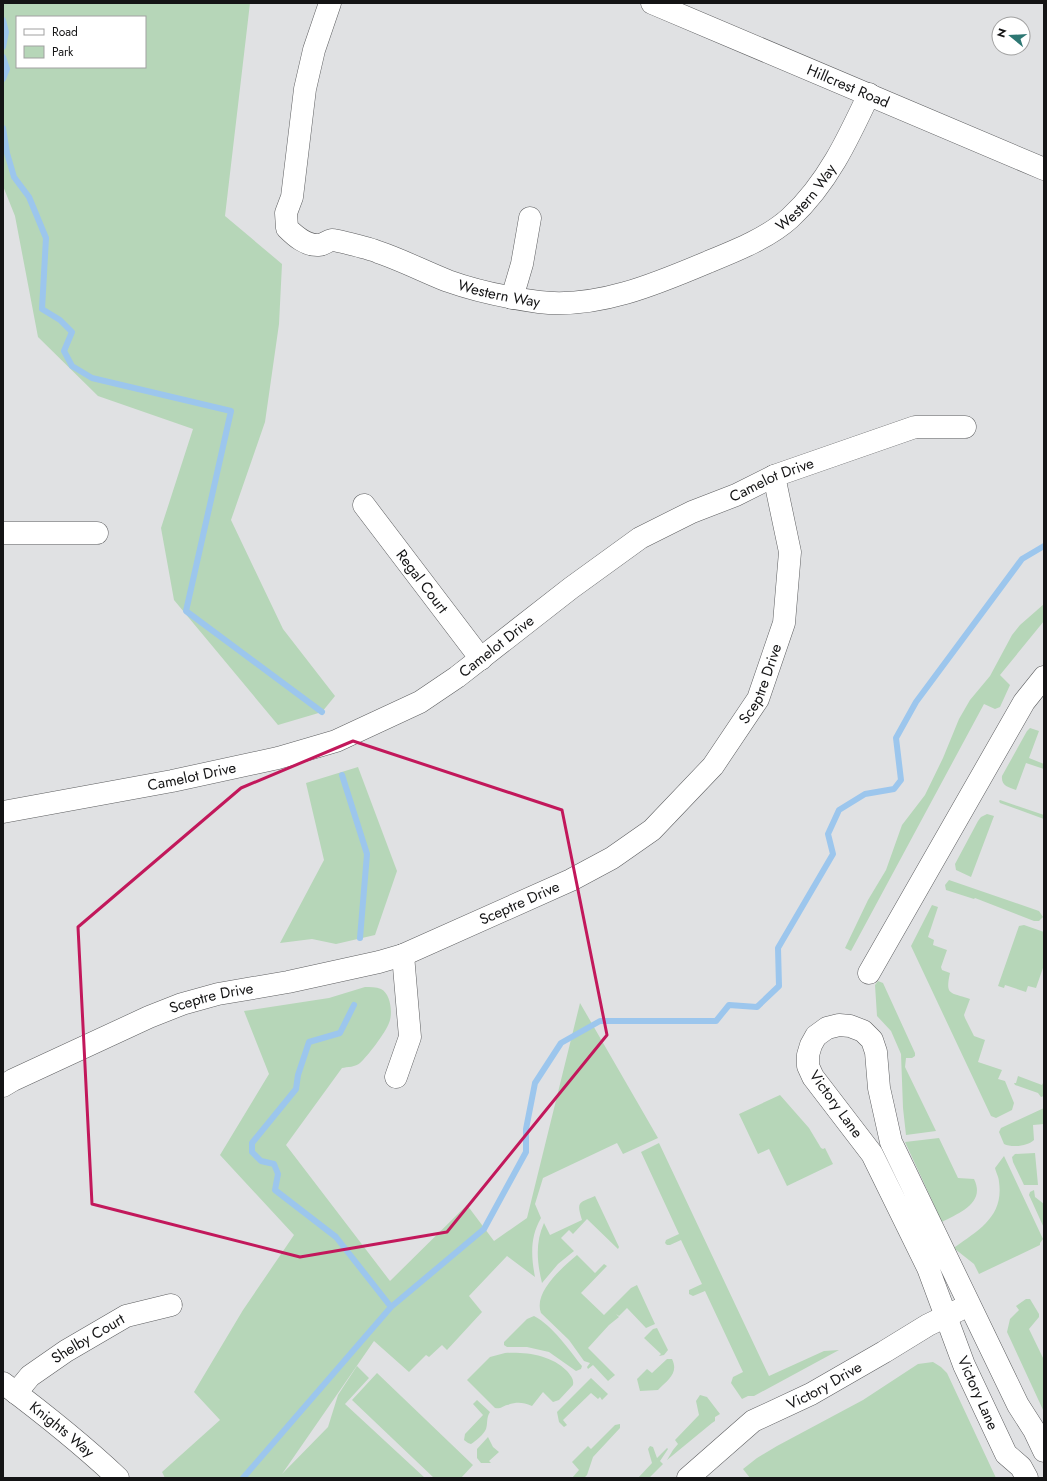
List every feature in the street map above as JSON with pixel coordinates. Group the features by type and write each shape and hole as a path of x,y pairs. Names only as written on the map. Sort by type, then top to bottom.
{"street":[{"name":"Western Way","path":"330,3 314,50 305,89 292,197 286,213 287,228 298,238 309,244 320,245 332,240 378,251 450,282 512,298 541,302 571,303 595,300 619,294 671,277 742,248 766,235 789,219 824,180 849,136 869,94"},
{"name":"Hillcrest Road","path":"652,3 869,94 993,149 1044,169"},
{"path":"512,298 522,264 530,218"},
{"name":"Camelot Drive","path":"3,812 172,781 278,758 336,740 420,702 458,677 572,588 640,538 692,512 736,495 774,476 915,427 966,427"},
{"name":"Sceptre Drive","path":"3,1086 149,1016 182,1004 218,994 295,980 379,962 403,955 571,880 612,858 652,830 713,766 758,699 784,623 790,552 774,476"},
{"name":"Regal Court","path":"364,505 481,659"},
{"path":"3,533 97,533"},
{"path":"869,973 1024,702 1044,676"},
{"path":"396,1077 410,1037 403,955"},
{"name":"Victory Lane","path":"1027,1478 1021,1467 1006,1454 964,1364 928,1268 872,1154 813,1077 808,1066 808,1055 811,1045 816,1036 827,1028 839,1025 850,1026 863,1031 872,1040 876,1052 879,1088 891,1142 1018,1405 1034,1430 1044,1451"},
{"name":"Victory Drive","path":"688,1478 753,1421 811,1394 928,1325 970,1304"},
{"name":"Shelby Court","path":"10,1388 66,1351 126,1316 172,1305"},
{"name":"Knights Way","path":"10,1388 96,1457 118,1478"}],"highlighted area":[{"path":"353,741 562,810 607,1035 447,1232 300,1257 92,1204 78,927 241,788"}],"green space":[{"path":"3,3 250,3 225,216 282,264 279,324 265,422 231,520 283,629 335,696 322,712 278,725 174,600 161,528 193,429 98,396 38,337 15,216 3,186"},
{"path":"1044,604 1044,621 1000,675 1010,685 1000,707 995,709 984,704 851,951 845,948 868,900 886,870 902,825 925,795 943,758 959,719 970,700 990,676 1012,635 1020,625"},
{"path":"1030,728 1039,731 1029,758 1044,764 1044,769 1026,763 1016,790 1004,784 1002,776"},
{"path":"358,767 397,871 375,935 336,944 312,939 280,943 324,860 306,783"},
{"path":"1000,800 1044,815 1044,819 1000,803"},
{"path":"987,814 994,816 971,877 956,870 955,864 978,821 981,817"},
{"path":"949,880 1039,911 1043,917 1039,921 1034,921 975,898 974,899 946,890 945,885"},
{"path":"932,905 938,907 928,937 934,940 933,945 947,950 941,967 942,970 950,973 949,989 954,994 970,999 964,1015 965,1018 974,1036 985,1040 978,1062 1002,1070 998,1079 1005,1081 1014,1103 1012,1110 996,1118 991,1116 911,946"},
{"path":"1024,925 1044,932 1044,965 1036,988 1028,986 1026,992 1005,985 1004,988 998,986 1019,926"},
{"path":"878,981 883,983 915,1053 915,1056 912,1058 906,1058 905,1067 936,1131 906,1135 903,1108 901,1054 891,1031 877,1016 875,985"},
{"path":"365,987 375,987 381,989 387,995 391,1015 387,1027 376,1044 360,1063 354,1066 342,1068 286,1145 390,1281 467,1205 494,1241 527,1218 580,1003 658,1138 623,1154 617,1143 543,1178 535,1204 541,1218 537,1225 532,1247 535,1277 507,1256 469,1296 482,1312 447,1350 442,1345 429,1357 426,1355 409,1372 374,1341 282,1474 328,1427 338,1395 357,1366 369,1378 345,1404 425,1478 165,1478 162,1472 220,1420 194,1392 243,1310 294,1235 220,1155 269,1074 244,1011 329,998"},
{"path":"1018,1076 1042,1085 1044,1081 1044,1096 1041,1097 1038,1093 1015,1085 1014,1083 1016,1083"},
{"path":"780,1095 809,1128 821,1148 825,1148 833,1164 787,1186 769,1149 758,1154 739,1114"},
{"path":"1044,1108 1044,1124 1033,1125 1034,1140 1028,1144 1020,1146 1004,1144 999,1132 1001,1128"},
{"path":"939,1138 958,1178 974,1179 977,1187 974,1201 969,1206 963,1211 942,1222 905,1142"},
{"path":"659,1143 769,1376 824,1351 839,1350 754,1396 748,1396 742,1399 731,1383 733,1377 743,1372 705,1291 693,1296 689,1294 689,1290 702,1284 681,1240 670,1245 665,1243 666,1240 679,1234 641,1152"},
{"path":"1035,1153 1038,1185 1024,1185 1012,1157 1015,1154"},
{"path":"1004,1156 1043,1239 1040,1245 979,1274 974,1264 955,1249 955,1247 981,1228 994,1213 1000,1194 999,1180 995,1168"},
{"path":"1034,1190 1035,1197 1044,1204 1044,1228 1029,1195 1030,1192"},
{"path":"595,1196 619,1247 618,1249 587,1219 573,1234 569,1230 561,1238 574,1251 558,1264 542,1283 539,1268 538,1245 544,1223 550,1235 582,1220 579,1209 580,1204"},
{"path":"577,1255 595,1273 604,1264 607,1266 581,1293 604,1315 631,1288 637,1285 655,1324 646,1328 627,1308 619,1316 616,1314 619,1317 609,1325 588,1348 615,1375 608,1381 593,1365 588,1369 587,1367 590,1363 584,1361 569,1340 541,1313 541,1297 545,1289 557,1273"},
{"path":"1026,1299 1030,1299 1039,1314 1039,1317 1029,1329 1044,1360 1044,1412 1007,1332 1010,1319 1019,1310 1016,1306"},
{"path":"534,1316 548,1326 560,1339 582,1366 581,1369 576,1371 549,1352 527,1347 507,1347 504,1345 504,1342 527,1319"},
{"path":"657,1328 668,1350 664,1355 659,1356 661,1354 644,1338 653,1329"},
{"path":"505,1353 530,1354 554,1361 571,1376 573,1379 573,1385 559,1400 553,1402 543,1392 532,1406 517,1403 495,1408 467,1380 490,1357"},
{"path":"667,1359 672,1359 674,1364 673,1372 669,1379 658,1390 640,1391 637,1379 647,1369 652,1373"},
{"path":"933,1362 947,1373 996,1478 750,1478 743,1469 757,1458 777,1446 863,1400 918,1364"},
{"path":"377,1373 473,1465 461,1478 434,1478 352,1400"},
{"path":"591,1378 608,1394 602,1400 600,1397 598,1399 591,1393 563,1420 567,1425 564,1427 559,1422 557,1412"},
{"path":"700,1395 707,1397 720,1414 715,1417 715,1421 667,1460 678,1444 675,1440 699,1415 696,1401"},
{"path":"477,1400 490,1412 485,1431 471,1444 464,1440 465,1434 483,1415 473,1404"},
{"path":"620,1424 620,1428 593,1457 587,1475 584,1478 572,1478 579,1470 572,1462 588,1446 591,1449 615,1425"},
{"path":"488,1437 493,1447 499,1452 489,1461 491,1463 481,1463 477,1458 477,1449"},
{"path":"650,1446 653,1447 657,1458 667,1448 668,1449 660,1461 663,1464 649,1478 638,1478 652,1463 648,1449"}],"waterway":[{"path":"3,20 6,32 3,47"},
{"path":"3,57 7,69 3,79"},
{"path":"3,128 7,153 14,177 29,197 46,238 42,309 60,320 72,332 64,351 72,366 92,378 231,411 186,611 322,712"},
{"path":"243,1478 391,1307 484,1229 526,1152 526,1129 535,1083 561,1043 600,1021 716,1021 729,1005 757,1007 779,986 778,948 833,854 828,834 839,810 865,794 894,789 901,780 896,738 916,702 1022,559 1044,546"},
{"path":"342,775 367,854 360,938"},
{"path":"354,1005 340,1033 309,1042 298,1075 296,1089 252,1143 252,1152 261,1161 274,1164 278,1174 275,1190 336,1237 391,1307"}]}
